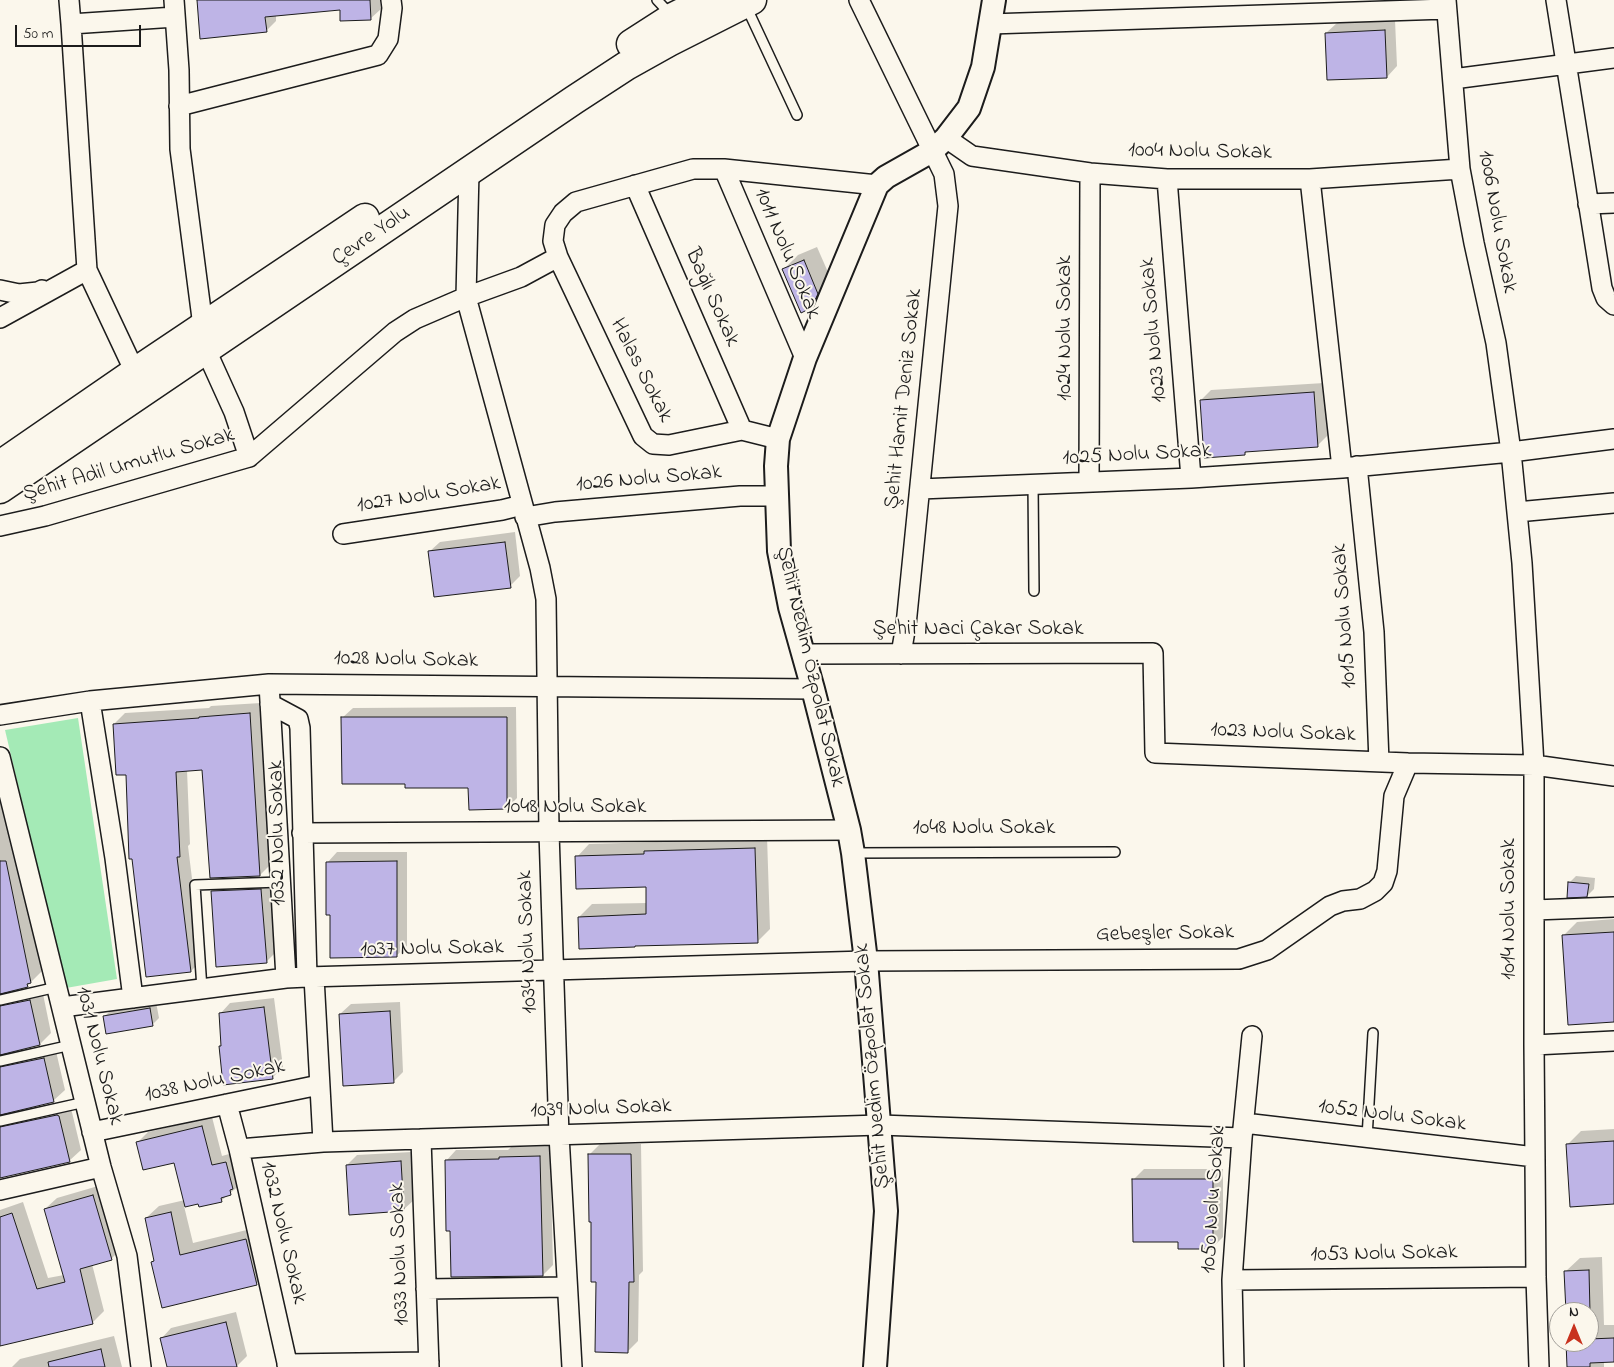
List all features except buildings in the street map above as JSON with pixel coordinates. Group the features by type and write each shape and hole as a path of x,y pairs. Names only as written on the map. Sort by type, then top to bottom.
{"main road":[{"name":"Çevre Yolu","path":"0,488 204,337 491,135 665,8 708,0"},
{"name":"Çevre Yolu","path":"0,465 135,372 204,337 469,171 626,66 748,2"}],"street":[{"path":"69,0 87,270 135,372"},
{"path":"179,106 378,55 388,39 392,8 391,0"},
{"name":"Şehit Hamit Deniz Sokak","path":"859,0 939,144 948,206 906,625 901,654"},
{"path":"558,257 553,241 555,225 563,213 576,202 693,170 724,169 877,185 886,177 939,144 969,108 984,67 994,0"},
{"path":"1556,0 1602,288 1606,298 1614,306"},
{"path":"990,24 1446,4"},
{"name":"1006 Nolu Sokak","path":"1446,4 1460,169 1496,343 1511,452"},
{"path":"71,24 175,8 179,70 180,149 204,337 250,457"},
{"path":"1453,79 1614,58"},
{"name":"1004 Nolu Sokak","path":"939,144 972,156 1090,173 1167,179 1310,179 1460,169"},
{"name":"1011 Nolu Sokak","path":"724,169 805,358"},
{"name":"1034 Nolu Sokak","path":"469,171 466,297 540,568 546,599 549,832 559,1135 572,1367"},
{"name":"1024 Nolu Sokak","path":"1089,482 1090,173"},
{"name":"1023 Nolu Sokak","path":"1167,179 1191,478"},
{"name":"1015 Nolu Sokak","path":"1310,179 1349,467 1374,632 1379,762"},
{"name":"Şehit Nedim Özpolat Sokak","path":"875,1367 886,1211 866,962 849,830 790,607 779,551 776,466 778,439 805,358 877,185"},
{"name":"Bağlı Sokak","path":"635,186 742,430"},
{"path":"1588,204 1614,203"},
{"name":"Şehit Adil Umutlu Sokak","path":"0,526 45,516 250,457 395,332 415,319 466,297 521,277 558,257"},
{"name":"Halas Sokak","path":"558,257 643,436 653,444 669,445 742,430 778,439"},
{"path":"0,290 20,294 38,292 87,270"},
{"path":"0,318 87,270"},
{"name":"1025 Nolu Sokak","path":"920,489 1191,478 1349,467 1511,452 1614,439"},
{"name":"1014 Nolu Sokak","path":"1511,452 1522,563 1534,765 1534,1045 1538,1367"},
{"name":"1026 Nolu Sokak","path":"524,511 555,512 730,497 776,496"},
{"path":"1516,512 1614,503"},
{"name":"1027 Nolu Sokak","path":"344,534 502,510 524,511"},
{"name":"Şehit Naci Çakar Sokak","path":"803,654 1152,653 1156,753"},
{"path":"269,684 286,978"},
{"name":"1028 Nolu Sokak","path":"0,715 90,701 269,684 813,689"},
{"path":"90,701 115,858 133,998"},
{"name":"1032 Nolu Sokak","path":"270,704 298,719 300,728 302,833 310,977 323,1142 239,1148 288,1365"},
{"name":"1023 Nolu Sokak","path":"1156,753 1408,763"},
{"name":"1031 Nolu Sokak","path":"0,757 92,1132 127,1256 140,1367"},
{"path":"1408,763 1534,765 1614,776"},
{"name":"Gebeşler Sokak","path":"866,962 1230,960 1266,950 1330,906 1343,901 1360,899 1383,883 1387,872 1394,796 1408,763"},
{"name":"1048 Nolu Sokak","path":"302,833 849,830"},
{"path":"1534,910 1614,907"},
{"name":"1037 Nolu Sokak","path":"62,1008 286,978 866,962"},
{"name":"1050 Nolu Sokak","path":"1234,1367 1232,1280 1252,1036"},
{"path":"1534,1045 1614,1041"},
{"name":"1038 Nolu Sokak","path":"92,1132 319,1085"},
{"path":"227,1104 239,1148"},
{"name":"1039 Nolu Sokak","path":"323,1142 880,1125 1243,1131"},
{"name":"1052 Nolu Sokak","path":"1243,1131 1367,1138 1535,1157"},
{"name":"1033 Nolu Sokak","path":"421,1139 429,1365"},
{"path":"0,1190 101,1167"},
{"name":"1053 Nolu Sokak","path":"1232,1280 1536,1277"},
{"path":"426,1289 568,1287"},
{"path":"288,1365 429,1365"}],"lane":[{"path":"748,2 797,115"},
{"path":"1033,484 1034,591"},
{"name":"1048 Nolu Sokak","path":"853,853 1115,852"},
{"path":"202,989 195,885 280,882"},
{"path":"0,1000 57,987"},
{"path":"1367,1138 1373,1033"},
{"path":"0,1060 71,1045"},
{"path":"0,1121 85,1102"}],"green space":[{"path":"78,718 117,979 66,988 5,730"}]}
